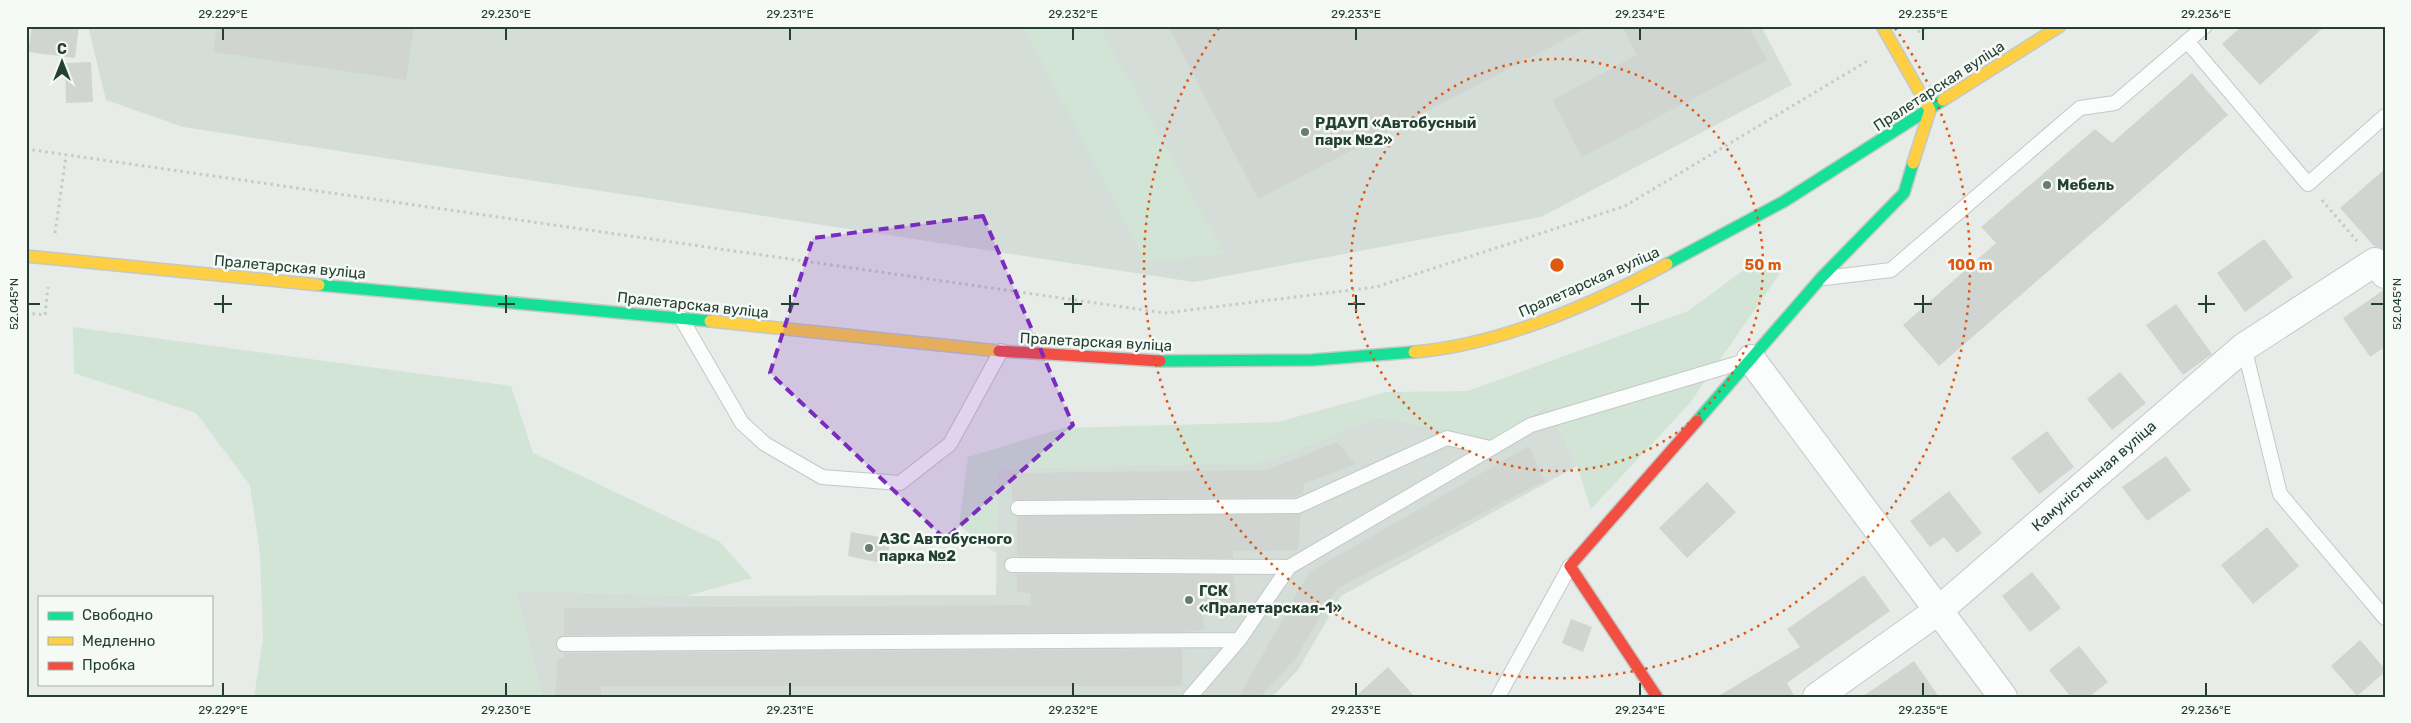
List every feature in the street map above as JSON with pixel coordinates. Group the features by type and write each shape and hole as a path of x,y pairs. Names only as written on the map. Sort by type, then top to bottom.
{"main road":[{"path":"1656,697 1570,566 1821,278 1904,193 1930,110 1882,26"},
{"name":"Пралетарская вуліца","path":"26,256 51,260 681,318 1001,351 1173,362 1312,360 1436,350 1528,327 1634,282 1774,207 2060,26"},
{"path":"26,249 51,260"},
{"name":"Пралетарская вуліца","path":"26,262 51,260"}],"street":[{"name":"Камуністычная вуліца","path":"1817,697 1939,610 2244,347 2380,268"},
{"path":"1751,359 2003,697"}],"lane":[{"path":"1821,278 1890,270 2080,108 2116,103 2205,26"},
{"path":"2187,41 2308,184 2385,116"},
{"path":"681,318 742,423 765,444 822,477 900,483 950,444 1001,351"},
{"path":"2244,347 2280,494 2385,618"},
{"path":"1190,697 1239,640 1289,567 1531,424 1751,359"},
{"path":"1018,508 1298,506 1447,438 1490,448"},
{"path":"1012,565 1289,567"},
{"path":"1498,697 1570,566"},
{"path":"564,644 1239,640"}],"path":[{"path":"26,149 1165,313 1376,287 1625,206 1893,45 1930,26"},
{"path":"2308,184 2380,268"}],"highlighted area":[{"path":"983,216 1073,425 945,539 770,373 813,238"}],"shaded area":[{"path":"88,26 1761,26 1792,85 1541,217 1194,282 183,127 106,100"},
{"path":"1547,406 1577,466 1341,596 1298,670 1272,697 542,697 515,590 686,596 996,595 998,469 1266,462 1378,417 1492,439"}],"green space":[{"path":"1023,26 1099,26 1225,254 1146,262"},
{"path":"1760,258 1785,266 1690,403 1591,509 1577,466 1546,406 1492,439 1378,417 1266,462 998,469 997,554 959,525 968,457 1063,428 1278,422 1387,392 1468,391 1688,311"},
{"path":"73,327 511,386 533,453 720,542 752,578 686,596 515,590 542,697 254,697 263,638 260,554 250,485 196,413 74,373"}],"building":[{"path":"32,26 79,26 75,58 28,52"},
{"path":"217,26 414,26 406,80 213,52"},
{"name":"РДАУП «Автобусный парк №2»","path":"1168,26 1591,26 1258,199"},
{"path":"1622,26 1749,26 1767,60 1582,157 1552,100 1637,55"},
{"path":"2242,26 2325,26 2260,85 2222,44"},
{"path":"91,62 93,102 66,103 65,63"},
{"path":"2192,73 2228,115 1939,366 1903,325 1996,243 1981,227 2095,129 2112,143"},
{"path":"2385,169 2385,250 2374,246 2340,208"},
{"path":"2264,239 2293,277 2245,312 2217,273"},
{"path":"2385,289 2385,347 2370,357 2343,318"},
{"path":"2176,304 2212,354 2183,375 2146,325"},
{"path":"2120,372 2146,403 2112,430 2087,399"},
{"path":"2047,431 2074,467 2039,494 2011,458"},
{"path":"1337,442 1356,464 1304,484 1303,494 1296,497 1012,500 1011,473 1267,470"},
{"path":"1529,446 1544,481 1336,589 1296,658 1260,697 1239,697 1309,572"},
{"path":"2166,456 2191,490 2147,521 2122,487"},
{"path":"1707,482 1736,512 1687,558 1659,528"},
{"path":"1949,491 1982,533 1957,553 1944,537 1930,547 1910,521"},
{"path":"1301,514 1298,550 1233,551 1233,558 1017,556 1017,516"},
{"path":"2267,527 2299,566 2253,604 2221,565"},
{"name":"АЗС Автобусного парка №2","path":"851,532 891,539 886,564 848,556"},
{"path":"2032,572 2061,608 2030,632 2002,596"},
{"path":"1017,574 1234,575 1236,608 1201,608 1205,630 1182,632 564,635 564,608 1030,605 1031,594 1017,591"},
{"path":"1864,575 1890,611 1787,683 1795,697 1717,697 1800,647 1787,629"},
{"path":"1571,619 1592,627 1583,652 1562,643"},
{"path":"2360,640 2385,669 2385,672 2357,696 2331,666"},
{"path":"2079,646 2108,682 2089,697 2071,697 2049,670"},
{"path":"1182,649 1182,686 601,686 601,697 555,697 558,658 564,658 564,653"},
{"path":"1914,661 1939,697 1862,697"},
{"path":"1388,667 1415,697 1355,697"}],"traffic: fast":[{"path":"1667,264 1783,202 1943,100"},
{"path":"1697,421 1821,278 1904,193 1913,163"},
{"path":"319,285 710,321"},
{"path":"1160,361 1312,360 1414,352"}],"traffic: slow":[{"path":"1882,26 1930,110 1913,163"},
{"path":"1943,100 2060,26"},
{"path":"26,256 319,285"},
{"path":"1414,352 1446,348 1512,332 1577,308 1667,264"},
{"path":"710,321 999,351"}],"traffic: jam":[{"path":"999,351 1160,361"},
{"path":"1657,697 1570,566 1697,421"}],"place":[{"name":"РДАУП «Автобусный парк №2»","path":"1305,132"},
{"name":"Мебель","path":"2047,185"},
{"name":"АЗС Автобусного парка №2","path":"869,548"},
{"name":"ГСК «Пралетарская-1»","path":"1189,600"}]}
